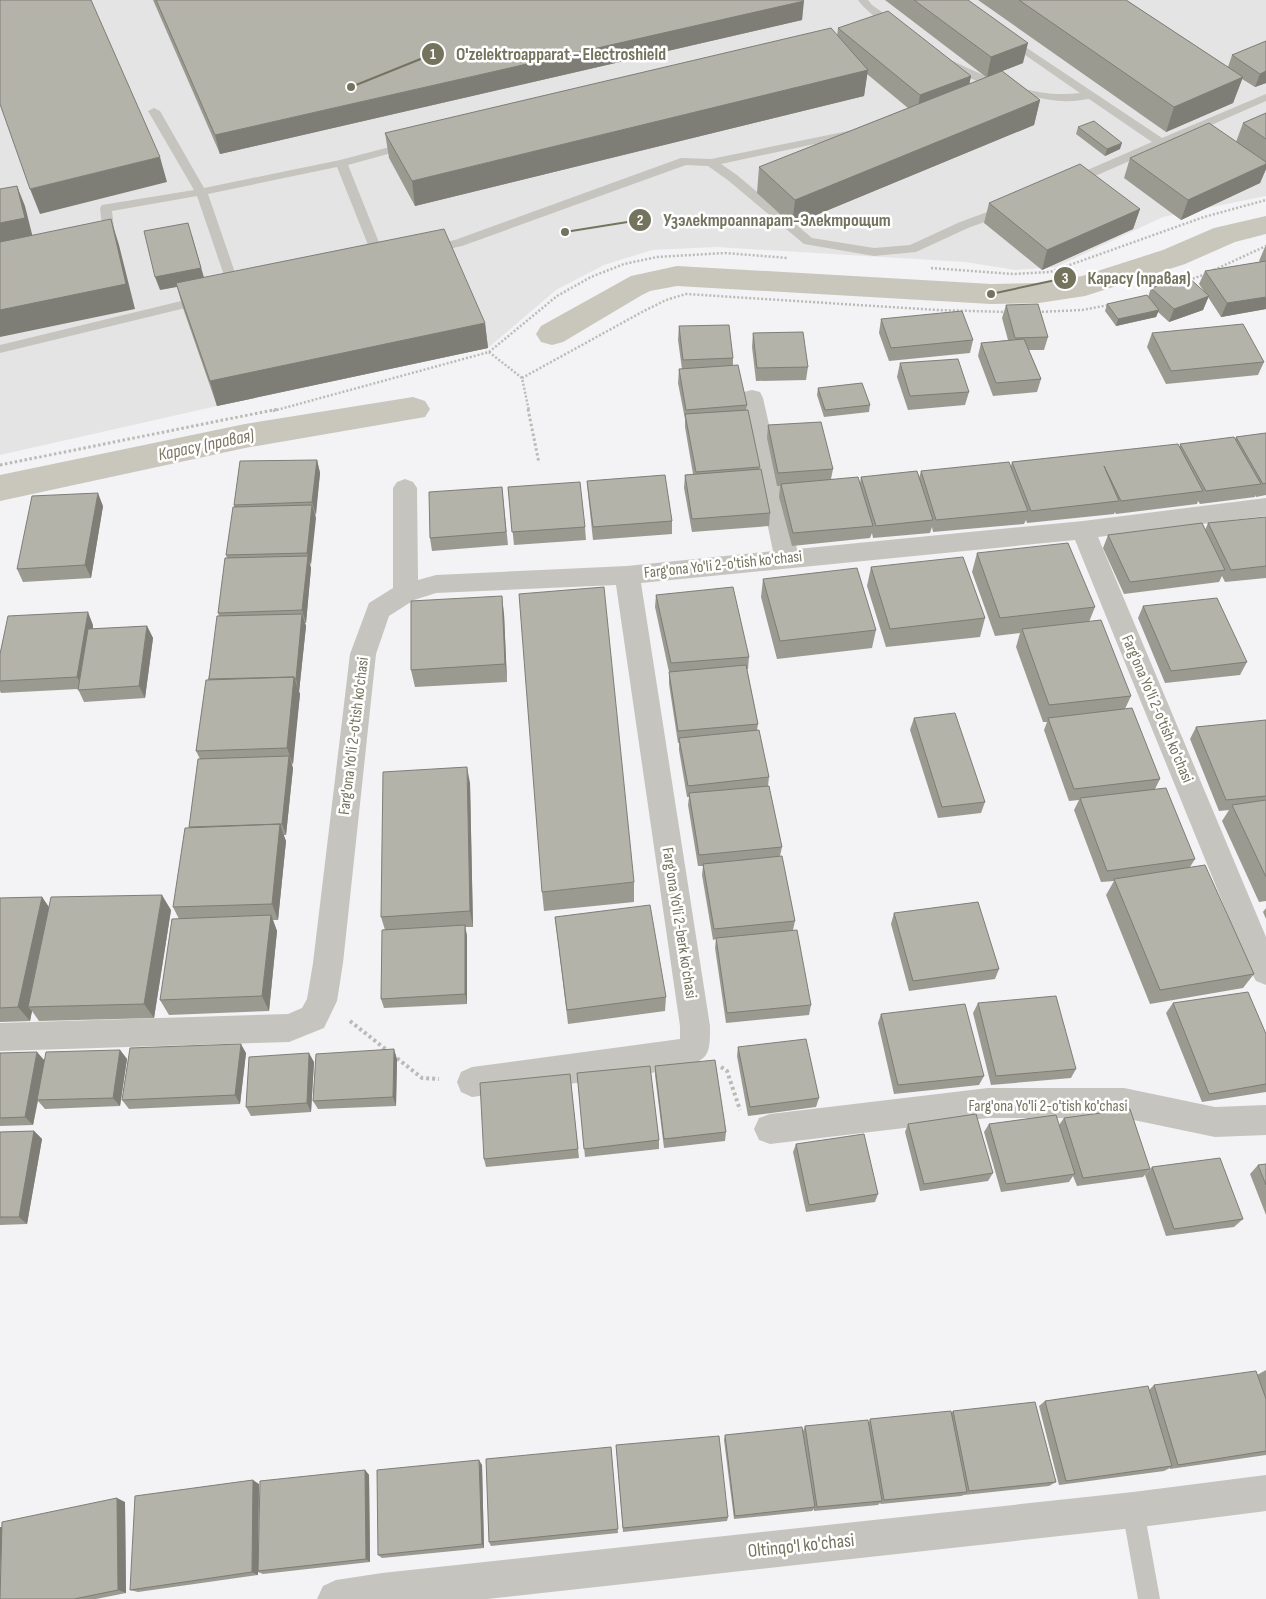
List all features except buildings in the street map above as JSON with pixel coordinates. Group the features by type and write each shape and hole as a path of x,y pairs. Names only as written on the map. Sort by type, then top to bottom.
{"street":[{"path":"752,398 787,558"},
{"path":"405,488 406,594"},
{"name":"Farg'ona Yo'li 2-o'tish ko'chasi","path":"0,1037 289,1028 313,1018 322,1001 363,654 378,610 406,594 436,584 627,575 1083,530 1266,507"},
{"name":"Farg'ona Yo'li 2-o'tish ko'chasi","path":"1083,530 1266,972"},
{"name":"Farg'ona Yo'li 2-berk ko'chasi","path":"627,575 695,1026 695,1047"},
{"path":"472,1082 680,1055 695,1047"},
{"name":"Farg'ona Yo'li 2-o'tish ko'chasi","path":"770,1129 988,1103 1124,1103 1215,1122 1266,1120"},
{"name":"Oltinqo'l ko'chasi","path":"336,1599 402,1590 1266,1494"}],"lane":[{"path":"863,0 868,7 907,33"},
{"path":"868,23 884,16"},
{"path":"999,33 1161,143"},
{"path":"938,56 963,71 1006,86 1063,98 1090,96"},
{"path":"989,92 1006,86"},
{"path":"1063,186 1266,97"},
{"path":"0,349 231,294 201,192 154,111"},
{"path":"419,252 458,243 684,161 711,163 873,129"},
{"path":"91,240 109,236 106,208 201,192 341,163 418,142"},
{"path":"341,163 380,260"},
{"path":"711,163 734,178 808,241 874,252 912,249 964,225 1018,205"},
{"path":"1133,1510 1149,1599"}],"path":[{"path":"1186,282 1266,246"},
{"path":"522,378 666,300 686,294 1012,313"},
{"path":"1030,312 1082,310 1114,304"},
{"path":"0,464 276,410 490,352 522,378 539,464"},
{"path":"322,1001 394,1054 422,1078 472,1082"},
{"path":"695,1047 727,1071 746,1130 770,1129"}],"shaded area":[{"path":"0,0 1266,0 1266,196 1163,217 1056,267 1015,270 965,262 716,247 652,250 604,265 556,290 488,348 0,455"}],"waterway":[{"name":"Карасу (правая)","path":"552,334 631,288 642,283 677,276 991,294 1039,293 1085,286 1174,257 1225,235 1266,225"},
{"name":"Карасу (правая)","path":"0,488 245,436 413,409"}],"place":[{"name":"O'zelektroapparat - Electroshield","path":"351,87"},
{"name":"Узэлектроаппарат-Электрощит","path":"565,232"},
{"name":"Карасу (правая)","path":"991,294"}]}
